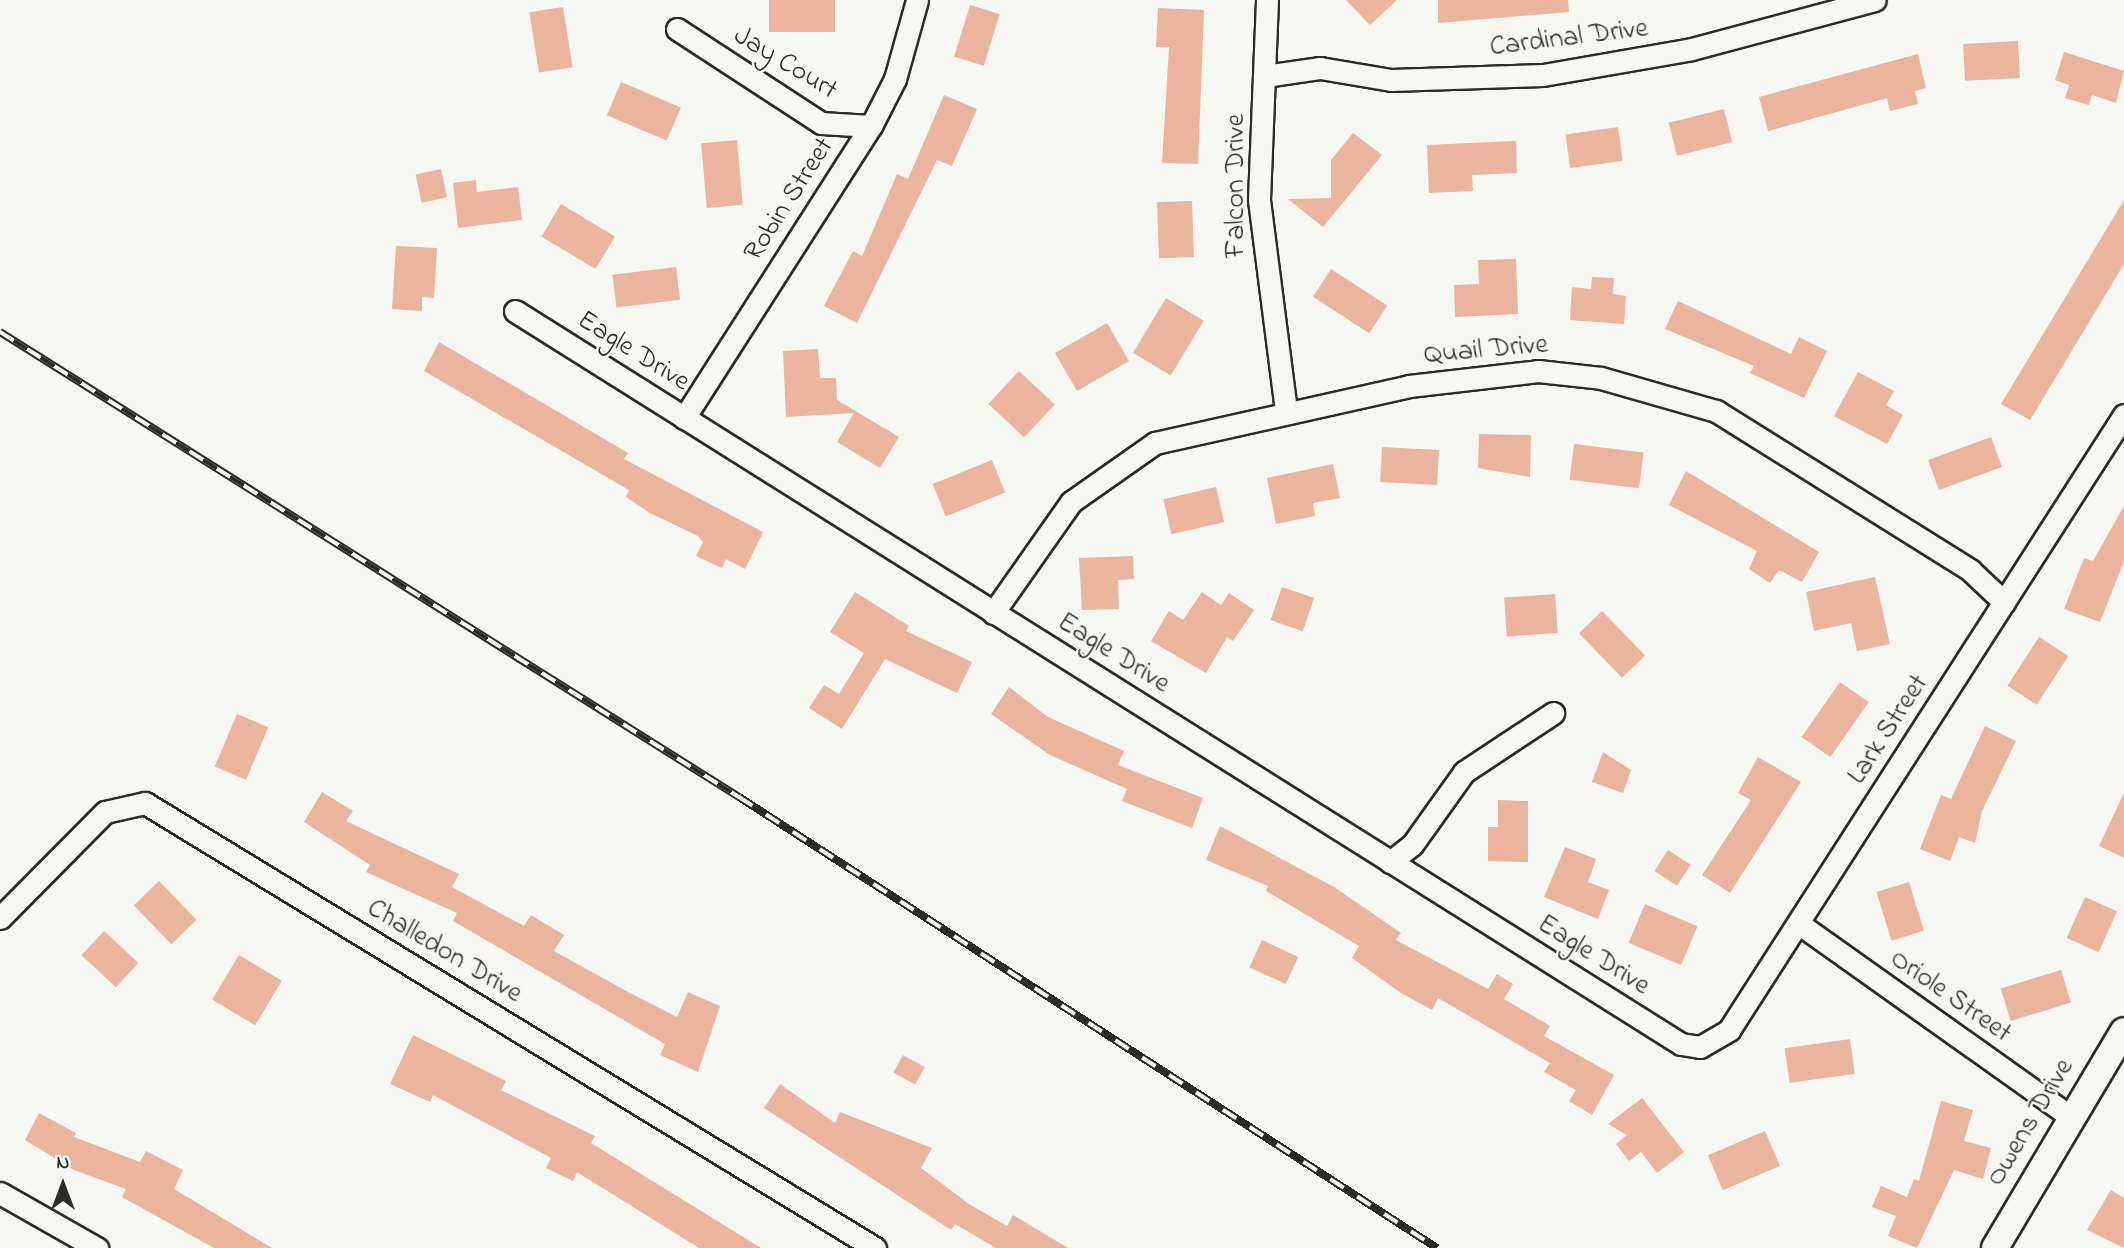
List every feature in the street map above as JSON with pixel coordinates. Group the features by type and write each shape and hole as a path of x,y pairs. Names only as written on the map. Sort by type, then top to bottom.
{"street":[{"name":"Robin Street","path":"684,418 871,126 895,79 917,0"},
{"name":"Falcon Drive","path":"1267,0 1259,200 1286,412"},
{"name":"Cardinal Drive","path":"1265,76 1320,68 1391,80 1543,75 1692,50 1875,0"},
{"name":"Jay Court","path":"677,29 821,123 871,126"},
{"name":"Eagle Drive","path":"515,312 1681,1044"},
{"name":"Quail Drive","path":"993,613 1052,522 1121,462 1184,432 1475,375 1538,371 1601,378 1690,400 1794,454 1970,570 2004,602"},
{"name":"Lark Street","path":"1681,1044 1700,1047 1729,1030 2124,415"},
{"path":"1391,862 1412,845 1464,772 1553,713"},
{"name":"Challedon Drive","path":"0,918 105,812 145,803 875,1248"},
{"name":"Oriole Street","path":"1798,923 2070,1116"},
{"name":"Owens Drive","path":"1995,1248 2070,1116 2124,1031"},
{"path":"0,1193 97,1248"}],"building":[{"path":"769,0 835,0 835,32 769,32"},
{"path":"1346,0 1397,0 1370,25"},
{"path":"1438,0 1568,0 1569,12 1438,23"},
{"path":"970,5 1000,14 984,66 954,57"},
{"path":"563,7 573,67 539,73 529,12"},
{"path":"1158,8 1204,10 1198,164 1162,163 1169,47 1156,47"},
{"path":"2018,41 2020,78 1965,81 1963,44"},
{"path":"2064,52 2124,71 2116,103 2092,95 2089,105 2065,98 2069,85 2055,80"},
{"path":"1918,54 1926,88 1915,91 1918,104 1890,111 1887,98 1768,131 1759,97"},
{"path":"621,82 681,107 667,141 607,115"},
{"path":"944,95 977,109 952,166 937,160 857,323 824,306 853,251 862,256 897,174 908,179"},
{"path":"1724,109 1732,142 1677,156 1669,123"},
{"path":"1618,127 1623,161 1570,168 1566,134"},
{"path":"1353,133 1382,155 1323,227 1288,199 1331,198 1331,160"},
{"path":"737,140 743,205 707,208 701,143"},
{"path":"1516,141 1517,173 1472,175 1473,191 1429,193 1427,145"},
{"path":"441,169 447,197 422,203 416,174"},
{"path":"476,180 477,192 518,187 522,220 458,228 453,183"},
{"path":"2124,200 2124,264 2030,420 2001,404"},
{"path":"1192,201 1194,257 1159,258 1157,202"},
{"path":"561,204 615,236 595,269 541,237"},
{"path":"396,246 437,248 434,298 422,297 422,311 392,309"},
{"path":"1516,259 1518,314 1455,317 1454,285 1479,284 1478,260"},
{"path":"676,267 680,300 616,308 612,275"},
{"path":"1331,269 1387,305 1369,333 1313,297"},
{"path":"1592,277 1614,278 1613,294 1626,296 1624,324 1570,320 1572,287 1591,289"},
{"path":"1166,298 1204,321 1171,376 1133,353"},
{"path":"1678,301 1791,354 1799,337 1827,351 1804,398 1750,373 1754,366 1665,329"},
{"path":"1107,323 1129,361 1077,391 1055,353"},
{"path":"439,342 628,453 624,459 763,532 745,569 726,559 722,568 696,556 703,542 698,536 650,513 626,497 629,490 424,371"},
{"path":"818,349 820,378 836,378 837,400 899,437 880,468 837,442 854,413 786,417 783,351"},
{"path":"1019,371 1055,404 1024,437 988,404"},
{"path":"1858,372 1894,391 1886,405 1903,415 1887,444 1834,416"},
{"path":"1479,434 1531,435 1530,477 1478,468"},
{"path":"1991,437 2002,467 1939,490 1928,460"},
{"path":"1574,444 1643,453 1639,488 1570,480"},
{"path":"1382,447 1439,450 1437,485 1380,482"},
{"path":"992,460 1005,492 946,516 933,484"},
{"path":"1333,464 1340,498 1313,503 1315,516 1276,524 1267,478"},
{"path":"1686,471 1819,552 1802,582 1779,570 1770,583 1749,569 1757,551 1669,505"},
{"path":"1216,487 1224,522 1171,534 1163,499"},
{"path":"2124,506 2124,561 2100,622 2064,609 2084,558 2093,561"},
{"path":"1133,556 1134,579 1118,580 1119,609 1082,610 1079,558"},
{"path":"1875,577 1890,644 1857,651 1851,623 1814,631 1806,592"},
{"path":"1282,587 1314,598 1303,631 1271,620"},
{"path":"855,592 909,626 906,631 972,662 957,693 885,659 842,729 809,708 824,685 839,694 864,653 830,632"},
{"path":"1202,592 1221,605 1229,593 1254,610 1233,641 1227,637 1206,673 1151,641 1169,611 1183,620"},
{"path":"1555,594 1558,633 1507,636 1504,598"},
{"path":"1602,611 1645,656 1622,678 1579,633"},
{"path":"2039,637 2068,656 2037,705 2007,686"},
{"path":"1840,682 1869,702 1830,757 1802,737"},
{"path":"1009,687 1048,717 1124,751 1118,765 1203,798 1192,828 1122,801 1127,789 1050,755 991,714"},
{"path":"237,714 268,727 246,780 215,766"},
{"path":"1985,726 2016,741 1982,811 1975,843 1959,837 1950,861 1920,849 1941,795 1951,799"},
{"path":"1603,752 1631,770 1623,793 1592,782"},
{"path":"1758,757 1801,782 1730,893 1702,875 1751,800 1738,793"},
{"path":"322,792 353,811 346,821 459,874 452,887 524,926 531,915 564,935 554,951 628,992 677,1017 688,992 720,1006 698,1072 660,1055 665,1044 453,921 457,913 366,872 370,865 304,822"},
{"path":"2124,793 2124,858 2099,846"},
{"path":"1498,800 1528,801 1528,862 1488,861 1488,827 1498,827"},
{"path":"1220,826 1334,887 1401,933 1396,940 1488,989 1497,974 1513,984 1504,999 1550,1026 1544,1036 1614,1075 1592,1115 1569,1101 1576,1090 1544,1072 1550,1063 1438,998 1432,1010 1401,993 1352,958 1359,946 1266,891 1268,886 1206,860"},
{"path":"1565,847 1596,859 1588,882 1609,890 1598,919 1544,897"},
{"path":"1668,850 1691,865 1677,886 1654,871"},
{"path":"159,881 197,920 171,944 134,905"},
{"path":"1909,882 1924,931 1891,941 1876,892"},
{"path":"2085,897 2117,911 2099,952 2067,938"},
{"path":"1645,904 1697,926 1681,965 1629,943"},
{"path":"104,931 138,963 116,987 81,955"},
{"path":"1262,940 1298,957 1286,984 1249,967"},
{"path":"239,955 282,981 255,1025 212,1000"},
{"path":"2061,970 2071,1003 2011,1021 2001,988"},
{"path":"413,1035 506,1081 501,1090 595,1136 591,1143 761,1248 699,1248 577,1172 573,1181 546,1168 551,1158 433,1095 430,1102 390,1084"},
{"path":"1850,1039 1855,1074 1790,1083 1785,1048"},
{"path":"903,1055 925,1067 915,1085 893,1072"},
{"path":"780,1084 835,1123 840,1112 932,1148 921,1168 969,1204 1007,1226 1013,1215 1068,1248 996,1248 955,1224 951,1230 764,1108"},
{"path":"1642,1098 1684,1152 1657,1173 1641,1152 1629,1161 1616,1144 1627,1135 1608,1124"},
{"path":"1941,1101 1973,1110 1964,1141 1991,1148 1983,1179 1954,1170 1917,1248 1888,1236 1896,1216 1872,1207 1881,1186 1907,1197 1914,1179 1919,1181"},
{"path":"39,1113 76,1133 74,1137 140,1162 146,1151 183,1170 174,1189 272,1248 214,1248 122,1197 126,1189 74,1170 25,1140"},
{"path":"1765,1131 1780,1166 1723,1190 1708,1155"},
{"path":"2111,1190 2124,1198 2124,1248 2087,1230"}],"railway":[{"path":"0,332 739,797 1437,1248"}]}
